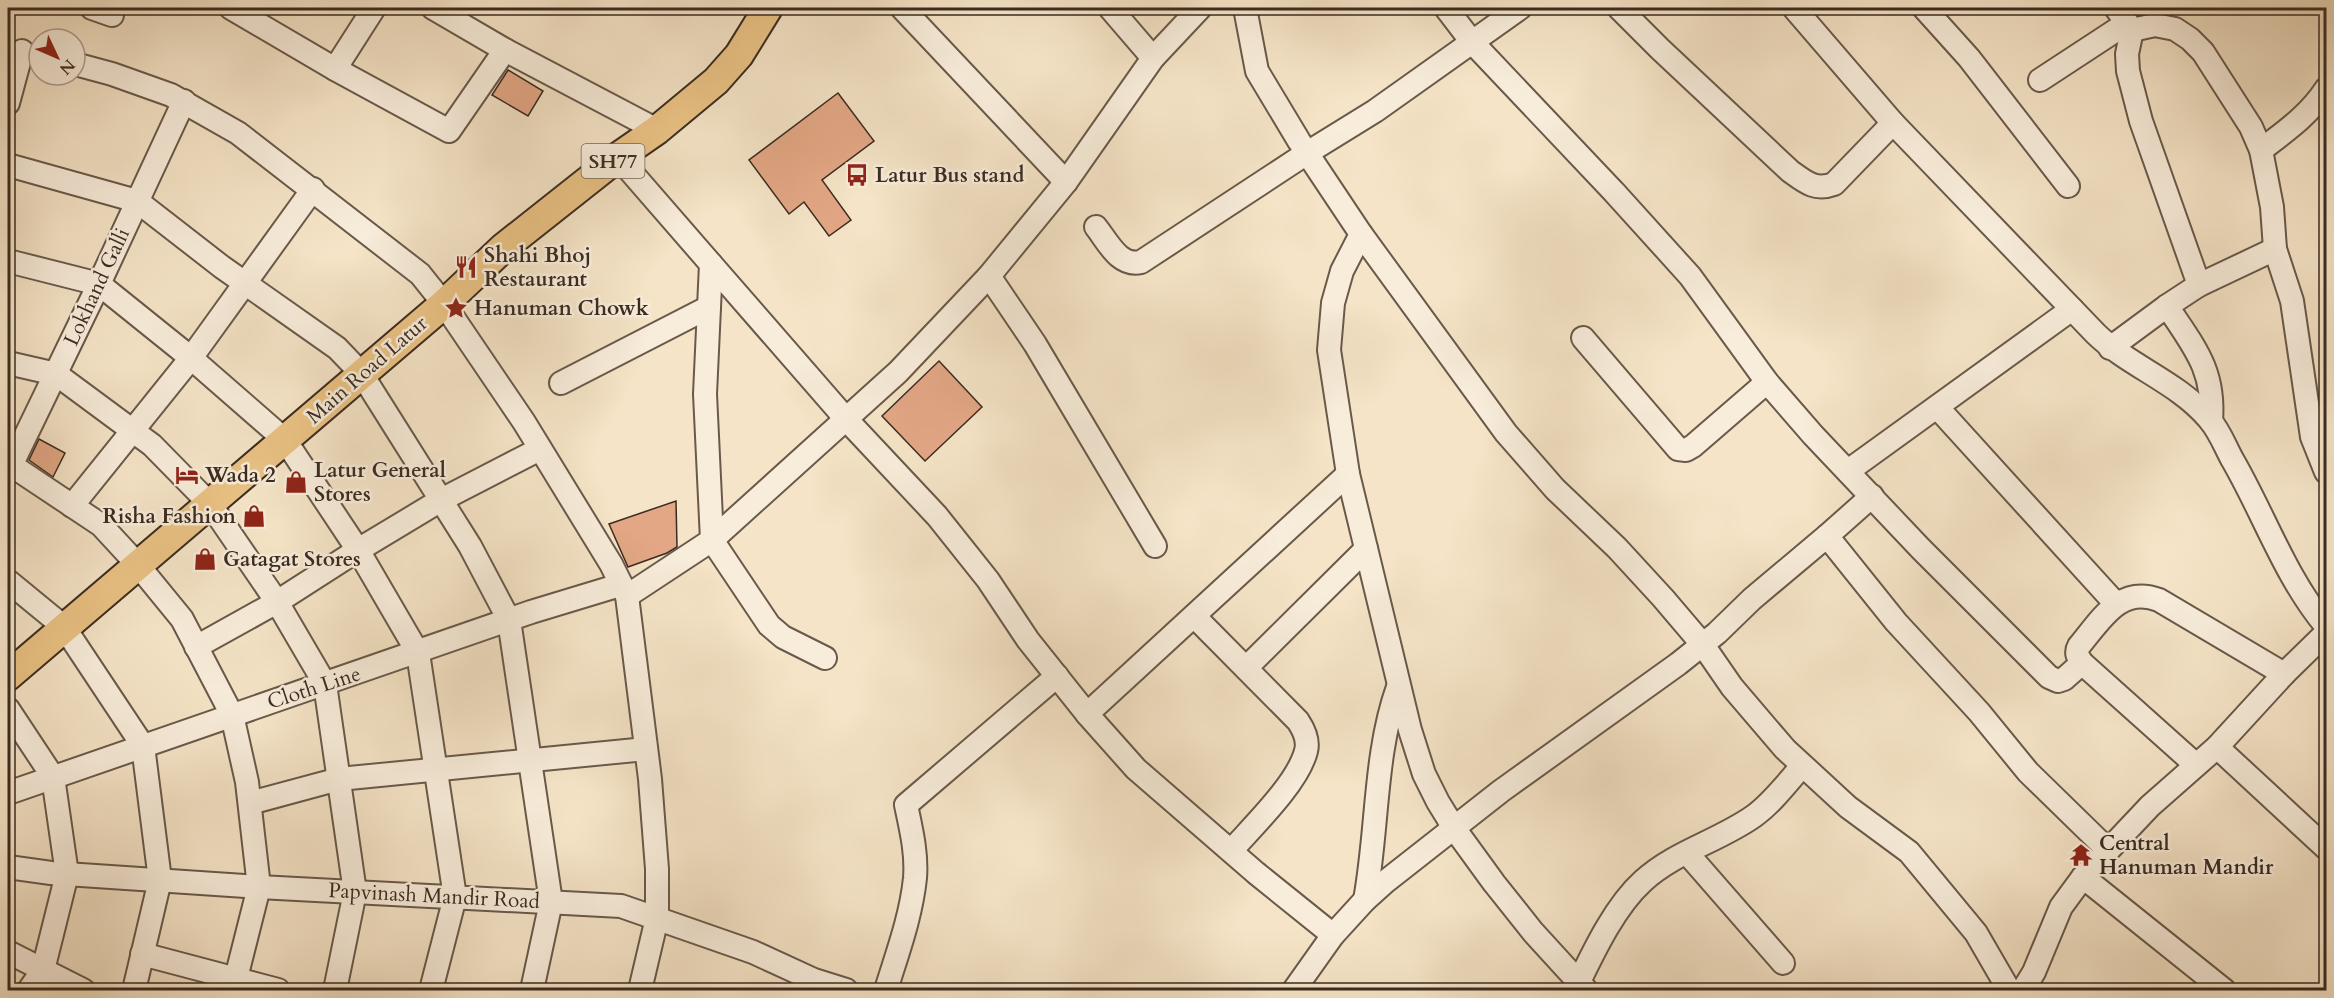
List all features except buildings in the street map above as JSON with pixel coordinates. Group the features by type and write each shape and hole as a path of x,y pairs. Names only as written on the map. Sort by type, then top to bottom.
{"main road":[{"name":"Main Road Latur","path":"8,676 444,304 503,248 618,157 657,130 716,81 739,55 768,8"}],"street":[{"path":"231,8 335,69 449,131 505,50"},
{"path":"335,69 374,8"},
{"path":"433,8 505,50 657,130"},
{"path":"902,8 1066,182"},
{"path":"1110,8 1153,58"},
{"name":"Cloth Line","path":"8,793 509,620 623,591 712,540 898,372 989,276 1066,182 1153,58 1200,8"},
{"path":"1245,8 1257,71 1307,153 1361,234 1506,433 1555,489 1617,548 1703,645 1732,687 1802,766 1848,807 1909,852 1976,933 2009,990"},
{"path":"1446,8 1472,42 1690,276 1767,382 1812,435 1921,549 2049,677 2058,681 2064,679 2082,663"},
{"path":"1096,227 1124,261 1133,264 1141,262 1374,111 1520,8"},
{"path":"1619,8 1668,57 1790,171 1807,184 1822,188 1834,184 1893,123"},
{"path":"1794,8 1893,123 2110,348 2176,390 2211,421 2248,487 2286,565 2310,607 2326,626"},
{"path":"1924,8 1969,58 2068,186"},
{"path":"2125,20 2128,71 2141,122 2199,285"},
{"path":"2040,80 2125,20 2175,29 2203,52 2251,127 2261,150 2272,207 2275,249 2292,301 2312,437 2326,472"},
{"path":"8,103 23,51"},
{"path":"87,67 112,74 184,101 238,132 420,274 444,304 540,449 611,564 623,591 646,749 657,869 657,918 640,990"},
{"path":"2261,150 2297,123 2317,104 2326,90"},
{"name":"Lokhand Galli","path":"9,466 56,374 184,101"},
{"path":"618,157 846,419 937,516 988,580 1028,640 1136,769 1333,935"},
{"path":"8,165 137,201 244,283 337,348 362,374 470,546 509,620 551,902 532,990"},
{"path":"72,506 191,358 313,189"},
{"path":"1361,234 1342,271 1333,303 1329,350 1348,474 1410,730 1424,774 1454,828 1494,884 1580,988 1612,921 1631,892 1644,879 1753,816 1770,802 1802,766"},
{"path":"2110,348 2199,285 2275,249"},
{"path":"8,261 99,284 191,358 285,440 357,550 418,652 455,897 431,990"},
{"path":"711,264 705,394 712,540 769,625 783,637 825,658"},
{"path":"989,276 1035,344 1155,546"},
{"path":"2167,306 2202,362 2211,384 2213,399 2211,421"},
{"path":"561,383 709,307"},
{"path":"1848,471 2072,309"},
{"path":"1583,338 1678,449 1686,450 1693,446 1767,382"},
{"path":"8,363 56,374 152,445 210,504 277,602 325,684 355,892 335,990"},
{"path":"1937,407 2116,604"},
{"path":"196,647 277,602 357,550 441,500 540,449"},
{"path":"9,466 100,525 137,564 182,619 232,715 248,782 259,887 234,985"},
{"path":"1088,714 1348,474"},
{"path":"1294,990 1333,935 1365,900 1454,828 1703,645 1752,599 1872,496"},
{"path":"1827,536 1896,622 1979,712 2028,772 2108,850"},
{"path":"1246,668 1366,549"},
{"path":"8,581 64,627 143,746 160,880 134,990"},
{"path":"2196,765 2082,663 2076,651 2116,604 2139,596 2159,600 2284,674"},
{"path":"1194,616 1298,721 1305,732 1307,749 1301,764 1283,792 1231,851"},
{"path":"2023,990 2034,972 2061,907 2083,877 2150,806 2217,747 2284,674 2326,633"},
{"path":"886,990 909,913 915,876 914,842 906,805 1057,676"},
{"path":"1365,900 1372,862 1384,739 1391,706 1399,686"},
{"path":"8,709 52,777 67,874 43,970 29,990"},
{"path":"2217,747 2326,848"},
{"path":"250,803 339,779 646,749"},
{"path":"1687,853 1783,963"},
{"name":"Papvinash Mandir Road","path":"8,867 67,874 259,887 621,906 753,952 814,980 846,990"},
{"path":"2083,877 2224,990"},
{"path":"8,952 83,990"},
{"path":"142,954 234,985 278,990"}],"place":[{"name":"Latur Bus stand","path":"857,175"},
{"name":"Shahi Bhoj Restaurant","path":"466,267"},
{"name":"Hanuman Chowk","path":"456,308"},
{"name":"Wada 2","path":"187,475"},
{"name":"Latur General Stores","path":"296,482"},
{"name":"Risha Fashion","path":"254,516"},
{"name":"Gatagat Stores","path":"205,559"},
{"name":"Central Hanuman Mandir","path":"2081,855"}]}
